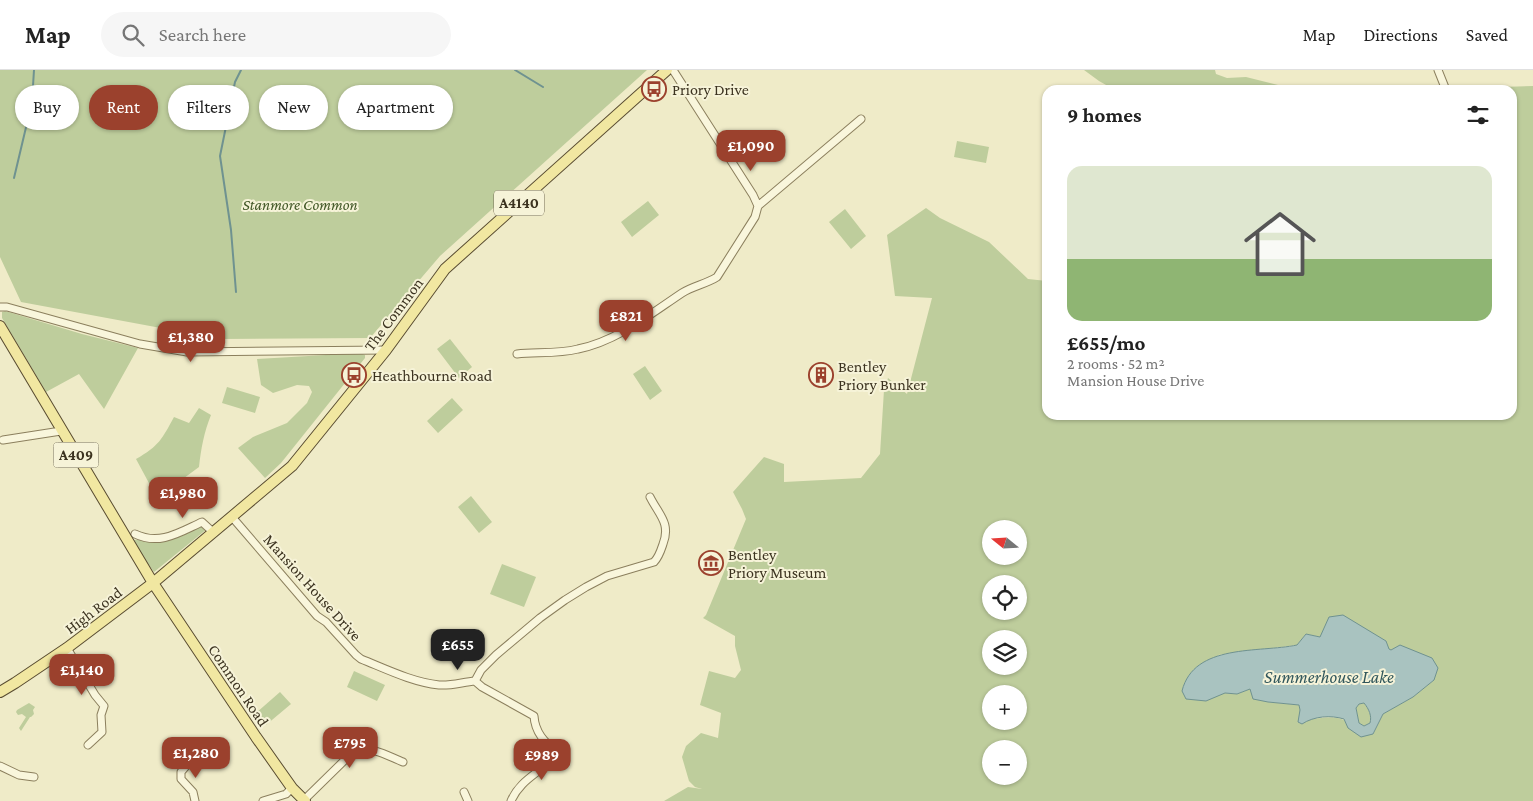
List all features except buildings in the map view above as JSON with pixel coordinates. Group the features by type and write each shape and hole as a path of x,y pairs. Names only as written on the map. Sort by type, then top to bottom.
{"main road":[{"name":"The Common","path":"152,583 292,466 386,350 445,269 667,70"},
{"name":"A409","path":"0,326 152,583"},
{"name":"High Road","path":"0,692 67,648 152,583"},
{"name":"Common Road","path":"152,583 256,737 292,788 305,801"}],"street":[{"path":"673,70 753,194 758,206"},
{"path":"1438,70 1444,85"},
{"path":"516,354 575,350 601,342 635,325 684,292 717,276 755,217 758,206 861,119"},
{"path":"0,307 7,307 140,344 187,352 386,350"},
{"path":"3,440 61,431"},
{"path":"511,801 520,785 552,759 557,752 548,745 539,733 534,716 482,687 475,681 496,655 540,618 565,600 608,576 654,562 658,558 665,538 666,527 650,497"},
{"name":"Mansion House Drive","path":"232,517 318,616 361,659 392,672 431,683 446,685 475,681"},
{"path":"135,534 157,539 177,534 202,522 214,532"},
{"path":"67,648 94,695 104,706 100,717 102,732 88,745"},
{"path":"305,801 355,750 362,748 374,750 403,762"},
{"path":"195,801 193,792 181,779 181,772 187,765 204,757"},
{"path":"0,766 19,775 34,776"},
{"path":"264,801 286,794 292,788"},
{"path":"464,792 468,801"}],"green space":[{"name":"Stanmore Common","path":"0,70 647,70 440,256 370,338 220,339 21,302 0,257"},
{"path":"1084,70 1215,70 1216,74 1227,78 1246,77 1278,85 1106,85"},
{"path":"1517,86 1533,86 1533,801 664,801 688,787 702,789 695,787 689,781 682,757 686,746 701,733 718,738 721,713 700,705 709,671 735,678 741,670 735,646 735,636 703,618 706,615 746,519 733,492 764,457 784,464 784,482 861,478 880,454 884,390 888,378 907,394 932,298 895,296 887,235 926,208 940,218 989,242 1028,279 1042,280 1042,420 1517,420","holes":["1367,631 1386,641 1388,649 1434,680 1413,697 1383,714 1373,734 1366,735 1351,724 1340,719 1310,719 1300,710 1299,705 1268,702 1250,689 1237,694 1225,693 1218,655 1297,645 1306,634 1320,637"]},
{"path":"957,141 989,147 986,163 954,157"},
{"path":"648,201 659,215 632,237 621,222"},
{"path":"845,209 866,236 851,249 829,222"},
{"path":"5,311 82,334 138,348 104,409 79,374 46,392 2,318 2,312"},
{"path":"450,339 472,367 459,378 437,349"},
{"path":"360,353 365,355 365,358 281,463 265,478 238,448 253,437 287,423 307,403 312,392 309,386 297,385 273,393 261,385 257,359"},
{"path":"645,366 662,391 650,400 633,374"},
{"path":"227,387 260,397 255,413 222,403"},
{"path":"452,398 463,410 438,433 427,421"},
{"path":"199,408 211,415 203,441 199,467 157,498 136,459 150,450 159,441 174,417 189,423"},
{"path":"471,496 492,522 479,533 458,507"},
{"path":"201,526 207,529 154,572 133,543 134,540 164,541"},
{"path":"502,564 536,577 524,607 490,594"},
{"path":"354,671 385,685 377,701 347,687"},
{"path":"280,692 291,704 266,725 256,713"},
{"path":"29,703 35,707 33,710 34,714 21,731 19,728 26,717 22,714 18,715 16,712"},
{"path":"1364,703 1369,710 1371,718 1370,723 1364,726 1359,723 1356,708 1359,704"}],"water":[{"name":"Summerhouse Lake","path":"1343,615 1386,641 1389,649 1391,650 1400,645 1432,658 1438,668 1434,680 1413,697 1383,714 1373,734 1361,737 1348,728 1344,719 1334,717 1317,718 1302,724 1298,722 1299,705 1253,699 1250,689 1237,694 1225,693 1206,701 1186,699 1182,691 1189,676 1200,665 1214,657 1230,653 1297,645 1306,634 1320,637 1329,617","holes":["1364,703 1371,718 1370,723 1364,726 1359,723 1356,708 1359,704"]}],"waterway":[{"path":"14,178 32,102 34,70"},
{"path":"236,292 231,230 220,156 235,82 241,70"},
{"path":"515,70 543,87"}],"place":[{"name":"Priory Drive","path":"654,89"},
{"name":"Heathbourne Road","path":"354,375"},
{"name":"Bentley Priory Bunker","path":"821,375"},
{"name":"Bentley Priory Museum","path":"711,563"}]}
